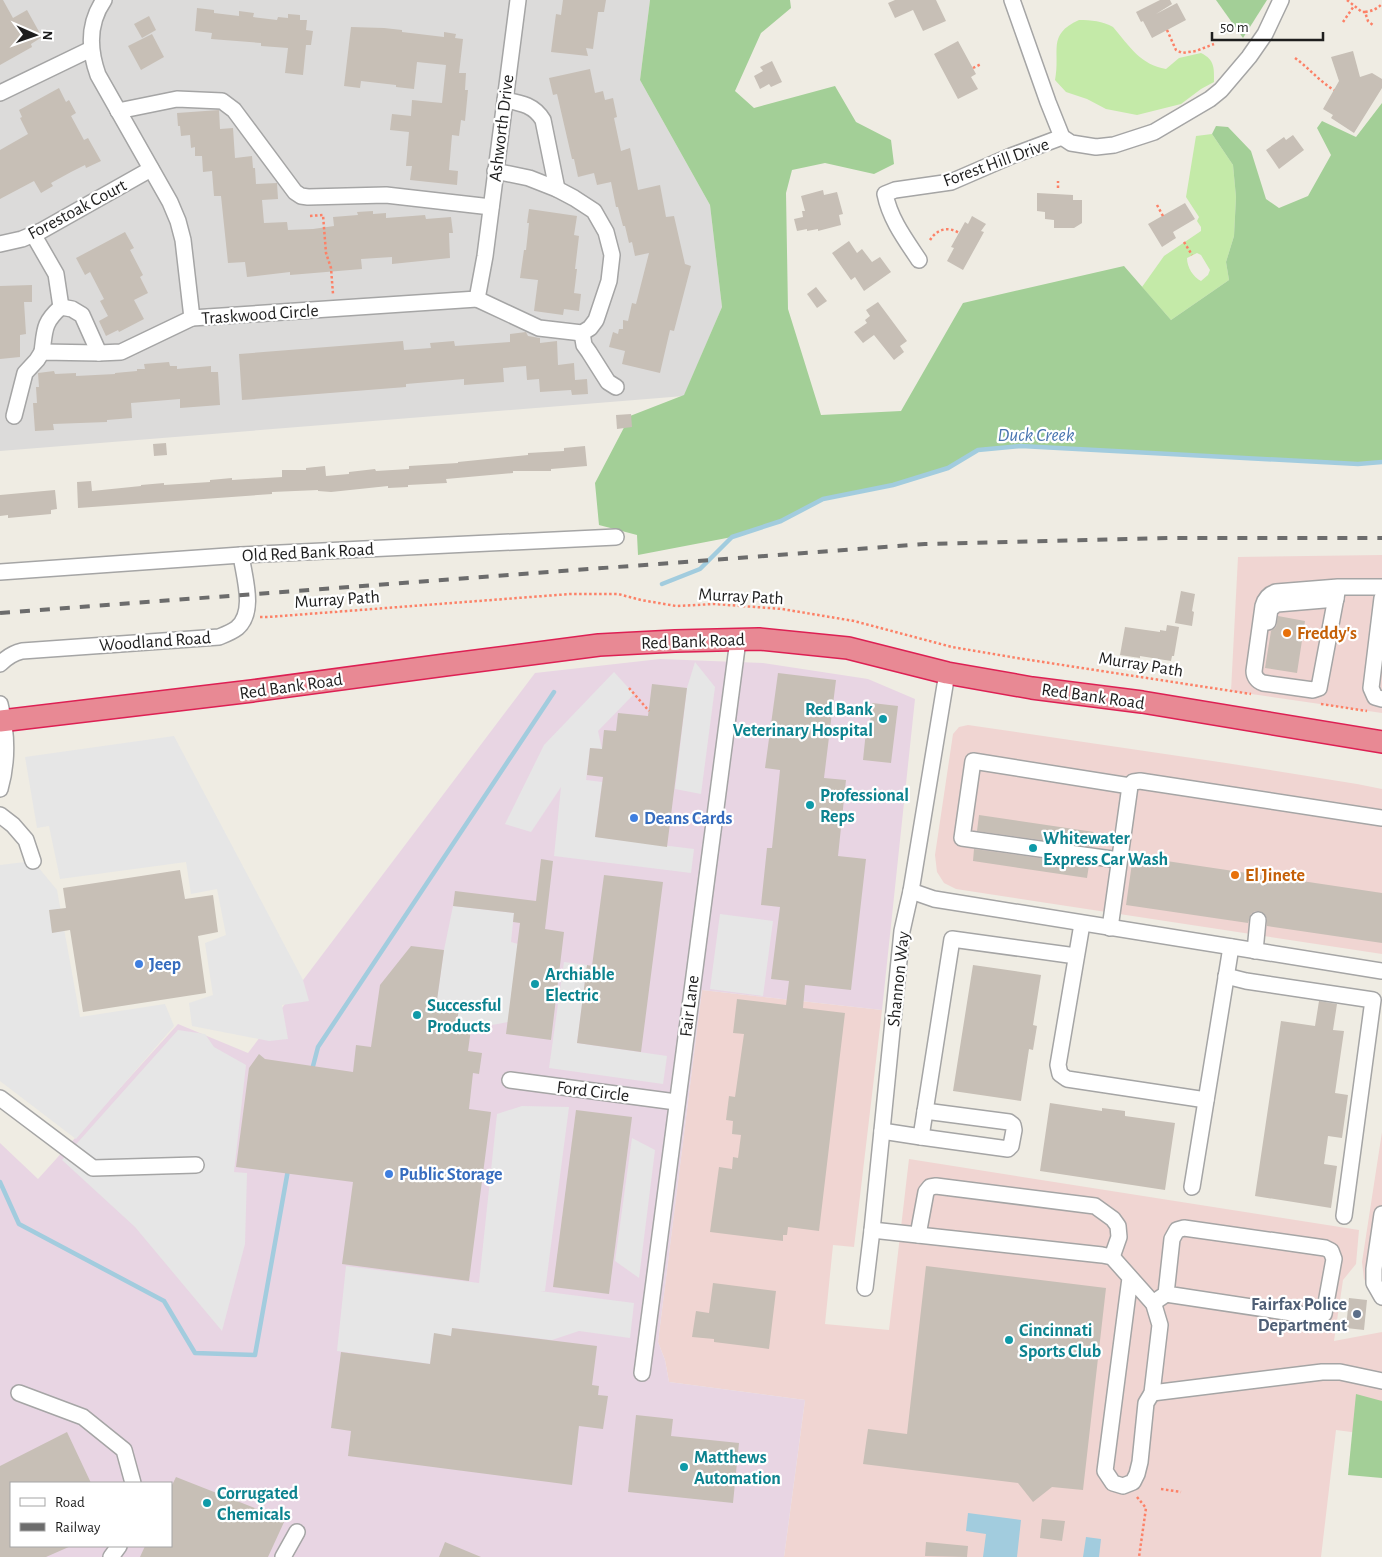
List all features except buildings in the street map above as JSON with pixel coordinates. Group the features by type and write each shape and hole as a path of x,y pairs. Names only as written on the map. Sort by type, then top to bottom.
{"highway":[{"name":"Red Bank Road","path":"1,715 252,691 599,645 761,639 848,648 947,673 1032,688 1142,702 1382,742"}],"street":[{"name":"Traskwood Circle","path":"104,0 94,22 91,35 93,62 98,75 170,202 178,221 183,240 192,318 477,299"},
{"name":"Ashworth Drive","path":"477,299 496,170 517,0"},
{"name":"Forest Hill Drive","path":"1012,0 1062,137 1072,143 1096,147 1114,145 1154,132 1210,100 1249,57 1265,34 1281,0"},
{"path":"0,93 91,49"},
{"path":"118,111 177,99 222,102 234,110 295,192 301,196 386,195 491,207"},
{"path":"505,100 530,106 539,113 543,120 557,190"},
{"name":"Forest Hill Drive","path":"920,260 896,224 887,204 885,194 895,190 951,182 1011,156 1062,137"},
{"name":"Forestoak Court","path":"0,244 20,240 33,234 151,169"},
{"path":"477,299 539,328 582,333 590,328 596,320 608,286 612,255 606,232 594,211 581,202 529,178 496,170"},
{"path":"33,234 56,274 60,308"},
{"path":"14,416 25,374 42,352 46,324 51,316 60,308 72,309 82,315 99,353"},
{"path":"42,352 121,352 192,318"},
{"path":"582,333 584,345 608,382 616,387"},
{"name":"Old Red Bank Road","path":"0,572 241,555 616,537"},
{"path":"241,555 247,594 246,615"},
{"path":"1337,593 1320,688 1314,690 1259,681 1254,671 1263,606 1266,598 1271,594 1276,592 1337,593 1382,588"},
{"path":"1382,606 1373,694 1375,697 1382,699"},
{"name":"Woodland Road","path":"0,664 13,653 22,651 218,637 236,630 246,615"},
{"name":"Fair Lane","path":"642,1372 738,640"},
{"name":"Shannon Way","path":"865,1288 902,930 911,891 947,673"},
{"path":"0,789 5,766 6,748 1,715"},
{"path":"1119,860 962,838 974,761 1130,786"},
{"path":"1110,928 1130,786 1133,782 1140,781 1382,818"},
{"path":"0,814 26,840 33,861"},
{"path":"911,891 934,899 1382,971"},
{"path":"1255,951 1258,920"},
{"path":"1082,924 1058,1065 1060,1074 1067,1079 1206,1100"},
{"path":"921,1137 952,940 1076,956"},
{"path":"1192,1187 1230,947"},
{"path":"1226,976 1246,981 1373,1000 1344,1216"},
{"name":"Ford Circle","path":"510,1080 676,1102"},
{"path":"0,1098 93,1168 196,1165"},
{"path":"882,1132 1008,1149 1011,1146 1014,1130 1013,1125 1009,1122 925,1111"},
{"path":"918,1235 926,1192 933,1186 1095,1206 1113,1219 1118,1226 1119,1237 1112,1257"},
{"path":"1382,1214 1374,1269 1374,1283 1382,1296"},
{"path":"1152,1303 1166,1294 1318,1317 1324,1314 1334,1259 1331,1251 1325,1248 1184,1228 1177,1230 1172,1239 1166,1294"},
{"path":"872,1230 1112,1257 1154,1305 1160,1325 1152,1392 1146,1403 1140,1462 1133,1482 1123,1486 1113,1483 1106,1472 1130,1278"},
{"path":"1152,1392 1322,1372 1340,1372 1382,1381"},
{"path":"19,1393 83,1417 124,1450 133,1482"},
{"path":"283,1557 297,1532"}],"path":[{"path":"1347,0 1362,12 1373,11 1382,4"},
{"path":"1343,22 1354,6"},
{"path":"1365,12 1368,21 1374,26"},
{"path":"1167,30 1176,50 1182,53 1196,51 1214,44"},
{"path":"1295,58 1306,66 1322,83 1334,90"},
{"path":"973,68 981,64"},
{"path":"1058,181 1058,188"},
{"path":"1157,205 1163,216"},
{"path":"310,216 323,215 326,253 331,268 333,296"},
{"path":"930,240 934,233 942,229 954,230 959,233"},
{"path":"1184,242 1192,255"},
{"name":"Murray Path","path":"246,615 268,617 570,594 618,594 676,606 715,604 782,609 854,621 952,647 1230,691"},
{"path":"629,688 649,711"},
{"path":"1162,1489 1181,1492"}],"shaded area":[{"path":"0,0 650,0 640,80 710,205 722,307 684,396 0,451"},
{"path":"1382,555 1382,713 1231,691 1238,557"},
{"path":"660,659 763,663 868,679 915,699 882,1010 702,990 658,1342 665,1360 669,1382 805,1400 784,1557 0,1557 0,1143 38,1179 178,1024 248,1053 535,673"},
{"path":"695,662 715,687 701,794 675,789 687,688"},
{"path":"614,672 634,694 598,731 602,749 590,748 586,780 602,782 595,837 694,849 691,873 554,856 561,787 531,832 505,824 544,745"},
{"path":"968,725 1226,763 1382,789 1382,954 956,889 944,883 937,872 935,855 953,734 959,727"},
{"path":"174,736 303,980 309,1001 282,1005 288,1039 269,1041 192,1026 189,1003 213,995 205,943 226,935 217,889 191,894 186,862 60,879 49,826 37,828 25,757"},
{"path":"33,861 57,890 80,1017 165,1004 174,1026 76,1139 0,1081 0,865"},
{"path":"453,906 514,913 511,942 518,944 508,1022 471,1029 456,1027 460,1003 437,1000"},
{"path":"720,914 773,921 763,996 710,989"},
{"path":"564,962 587,965 577,1043 667,1056 663,1084 549,1068"},
{"name":"Cincinnati Sports Club","path":"702,990 882,1010 854,1247 833,1245 825,1324 889,1330 909,1159 1359,1230 1356,1264 1343,1280 1334,1341 1382,1332 1382,1436 1336,1430 1321,1557 784,1557 805,1400 669,1382 665,1360 658,1342"},
{"path":"178,1030 205,1034 214,1047 246,1065 234,1172 247,1173 245,1244 222,1331 135,1227 62,1160"},
{"path":"522,1106 569,1107 545,1291 540,1291 634,1303 630,1338 579,1331 552,1340 453,1328 451,1336 434,1334 430,1364 337,1351 346,1266 479,1283 497,1114"},
{"path":"1382,1132 1382,1307 1374,1299 1364,1279 1362,1262"},
{"path":"632,1138 655,1150 639,1278 615,1261"}],"green space":[{"path":"650,0 790,0 791,8 761,33 735,91 754,108 835,86 856,122 891,140 894,164 874,174 825,163 792,170 786,193 788,309 821,415 901,411 963,303 1124,266 1171,320 1229,280 1226,262 1234,236 1236,197 1233,165 1212,134 1216,126 1228,127 1251,151 1266,199 1279,208 1308,196 1331,155 1317,128 1322,121 1356,137 1382,103 1382,462 1358,464 1021,446 978,450 948,468 893,485 823,499 781,521 732,537 638,555 637,535 599,525 595,483 630,416 684,395 722,307 710,205 640,80"},
{"path":"1216,0 1267,0 1243,38"},
{"path":"1079,20 1097,21 1113,27 1136,54 1157,67 1166,69 1179,58 1201,53 1211,62 1214,69 1214,82 1181,104 1137,115 1106,109 1087,99 1066,92 1055,80 1058,38 1069,26"},
{"path":"1212,134 1233,165 1236,197 1234,236 1226,262 1229,280 1171,320 1142,287 1164,256 1201,231 1197,221 1199,217 1186,197 1196,136","holes":["1197,253 1201,255 1210,270 1208,275 1201,281 1191,271 1187,258"]},
{"path":"1356,1394 1382,1401 1382,1478 1348,1475"}],"water":[{"path":"968,1513 1021,1520 1017,1557 983,1557 986,1534 966,1531"},
{"path":"1086,1537 1101,1539 1099,1557 1083,1557"}],"waterway":[{"name":"Duck Creek","path":"662,584 700,569 732,537 781,521 823,499 893,485 948,468 978,450 1021,446 1358,464 1382,462"},
{"path":"312,1070 318,1047 554,692"},
{"path":"0,1182 19,1224 164,1301 195,1353 255,1355 288,1170"}],"railway":[{"path":"0,613 925,544 1168,538 1382,538"}],"place":[{"name":"Freddy's","path":"1287,633"},
{"name":"Red Bank Veterinary Hospital","path":"883,719"},
{"name":"Professional Reps","path":"810,805"},
{"name":"Deans Cards","path":"634,818"},
{"name":"Whitewater Express Car Wash","path":"1033,848"},
{"name":"El Jinete","path":"1235,875"},
{"name":"Jeep","path":"139,964"},
{"name":"Archiable Electric","path":"535,984"},
{"name":"Successful Products","path":"417,1015"},
{"name":"Public Storage","path":"389,1174"},
{"name":"Fairfax Police Department","path":"1357,1314"},
{"name":"Cincinnati Sports Club","path":"1009,1340"},
{"name":"Matthews Automation","path":"684,1467"},
{"name":"Corrugated Chemicals","path":"207,1503"}]}
